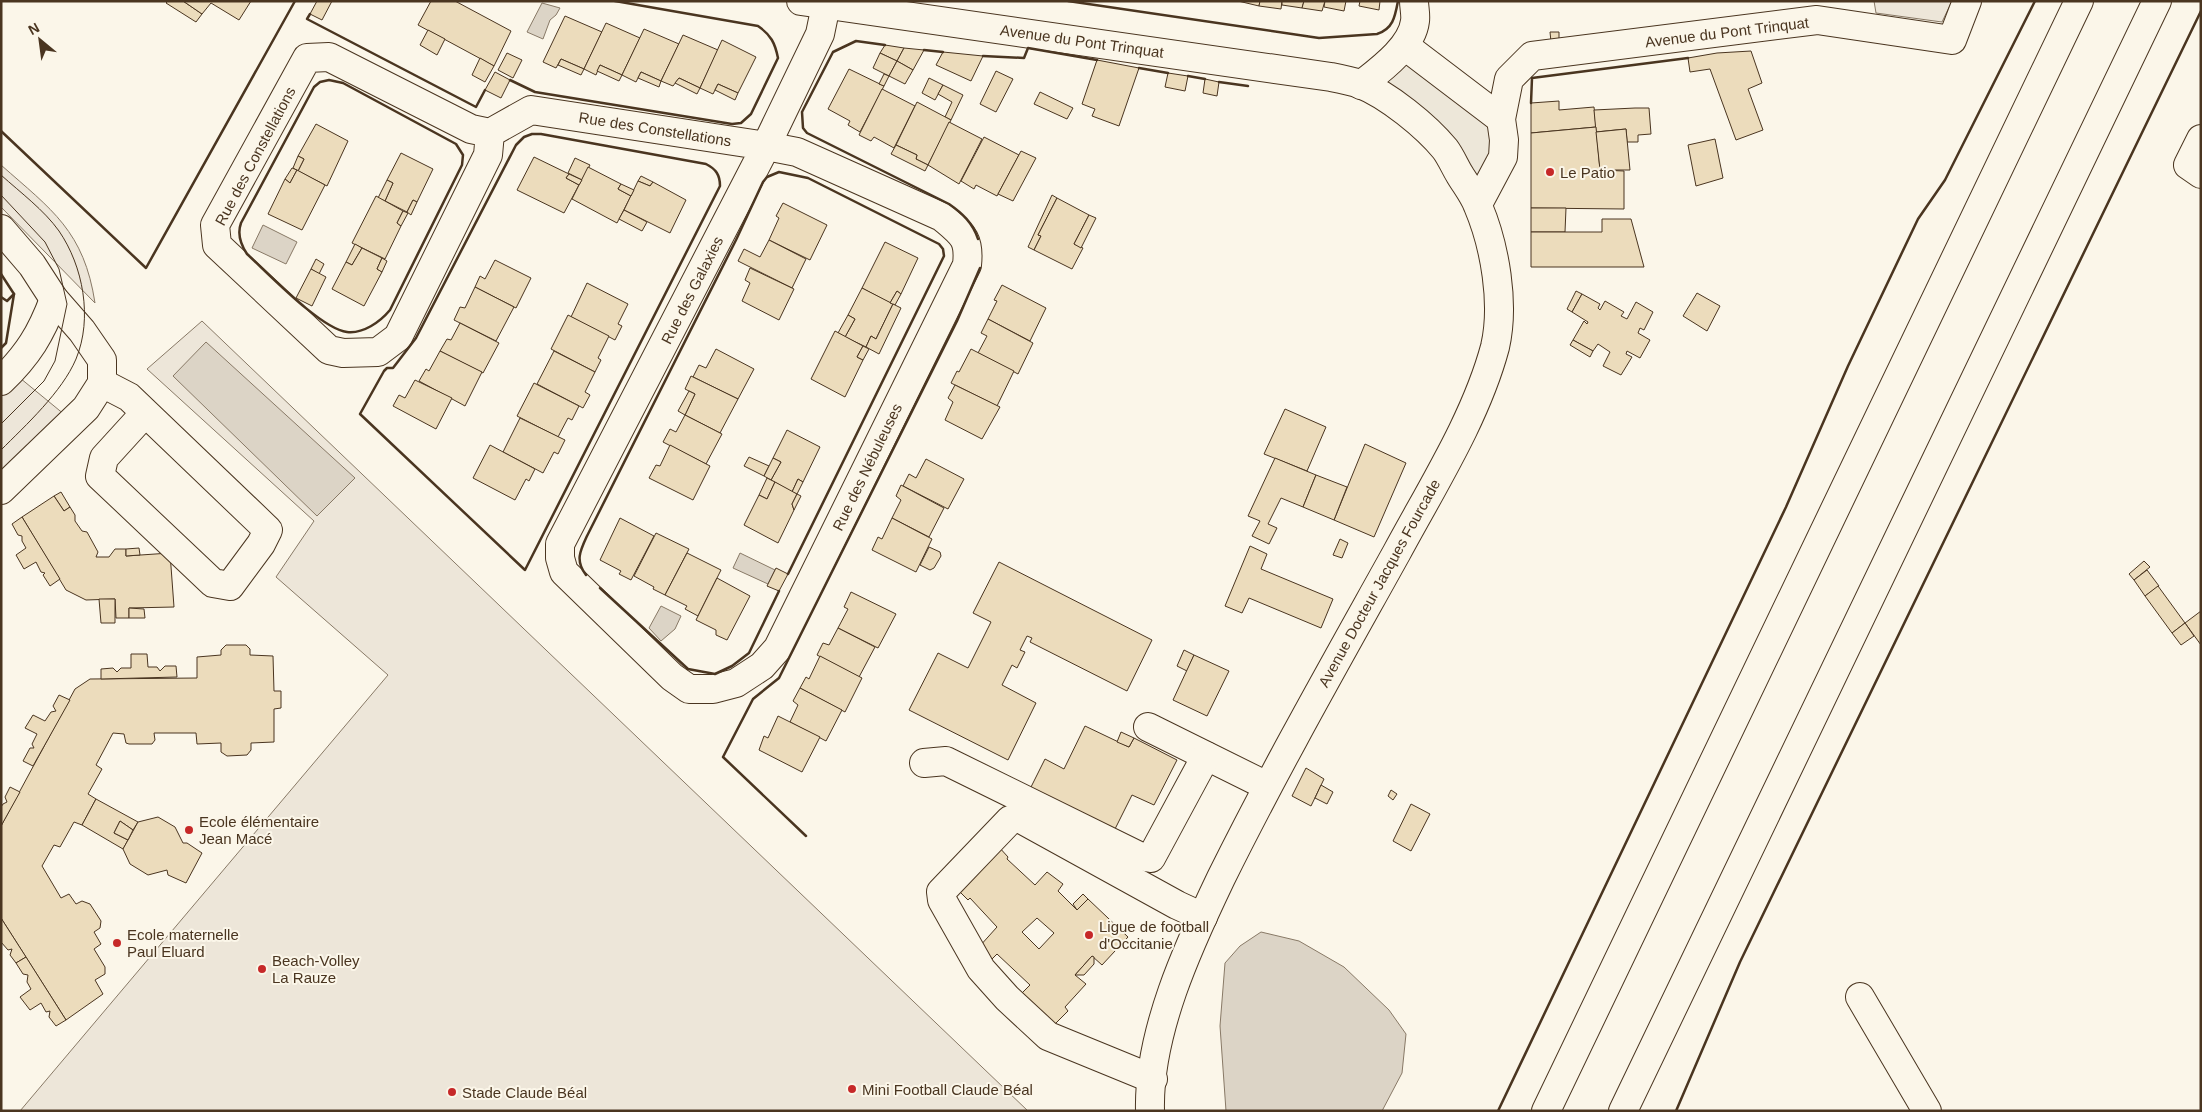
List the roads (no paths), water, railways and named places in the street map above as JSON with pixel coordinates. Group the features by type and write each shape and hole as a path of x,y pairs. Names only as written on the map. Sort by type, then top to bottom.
{"main road":[{"path":"1361,84 1376,73 1404,46 1415,22 1414,1"},
{"name":"Avenue du Pont Trinquat","path":"1501,118 1509,79 1532,56 1817,20 1952,40 1967,1"},
{"path":"1546,1111 2079,1"},
{"path":"1623,1111 2157,1"},
{"name":"Avenue du Pont Trinquat","path":"813,3 958,12 1331,77 1361,84"},
{"name":"Rue des Galaxies","path":"564,572 560,558 560,544 766,146 820,34 813,3"},
{"path":"1404,46 1501,118 1504,140 1503,157 1478,204"},
{"name":"Rue des Constellations","path":"490,132 488,155 398,337 378,352 344,353 329,350 217,245 215,225 307,58 329,56 471,130 490,132 531,110 766,146"},
{"name":"Avenue Docteur Jacques Fourcade","path":"1150,1111 1150,1090 1156,1050 1185,959 1202,917 1267,786 1450,454 1484,377 1495,345 1499,316 1496,269 1478,204 1446,150 1405,111 1361,84"},
{"path":"2201,139 2188,165 2201,174"},
{"name":"Rue des Nébuleuses","path":"564,572 672,677 689,689 713,689 736,683 762,666 778,648 967,265 968,248 960,232 942,217 797,152 766,146"},
{"path":"1,229 32,265 54,299 82,331 102,360 102,383 80,414 1,490"},
{"path":"1,381 21,361 44,328 54,299"},
{"path":"102,383 129,397 268,530 261,544 230,586 213,583 100,476 104,458 145,413"},
{"path":"1148,726 1267,786"},
{"path":"924,763 946,761 1139,856 1151,858 1206,756"},
{"path":"1153,1079 1048,1036 1007,998 981,969 942,900 941,892 1010,820 1019,818 1202,917"},
{"path":"1860,997 1927,1111"}],"tram line":[{"path":"1,175 39,209 59,231 74,260 83,293 84,310 84,327 81,343 70,371 43,408 1,450"},
{"path":"1,195 45,242 59,269 67,304 55,361 44,381 1,424"}],"place":[{"name":"Le Patio","path":"1550,172"},
{"name":"Ecole élémentaire Jean Macé","path":"189,830"},
{"name":"Ligue de football d'Occitanie","path":"1089,935"},
{"name":"Ecole maternelle Paul Eluard","path":"117,943"},
{"name":"Beach-Volley La Rauze","path":"262,969"},
{"name":"Mini Football Claude Béal","path":"852,1089"},
{"name":"Stade Claude Béal","path":"452,1092"}]}
